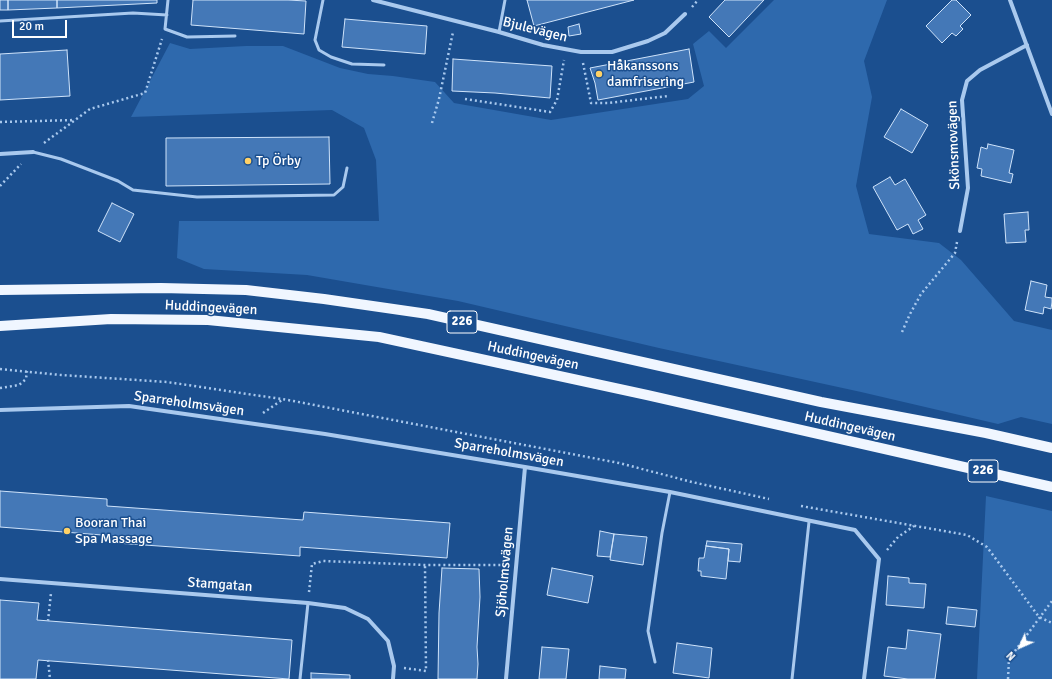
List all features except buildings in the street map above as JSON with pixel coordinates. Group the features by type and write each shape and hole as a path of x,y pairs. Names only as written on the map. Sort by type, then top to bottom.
{"main road":[{"name":"Huddingevägen","path":"0,290 153,288 246,290 324,299 428,314 821,402 986,433 1052,448"},
{"name":"Huddingevägen","path":"0,326 111,319 208,320 379,337 663,399 1052,487"}],"street":[{"name":"Bjulevägen","path":"373,0 499,32 543,45 581,52 612,52 648,41 665,33 685,14"},
{"path":"1010,0 1052,114"},
{"name":"Skönsmovägen","path":"960,231 968,188 962,100 967,81 980,70 1027,45"},
{"path":"0,154 33,152"},
{"name":"Sparreholmsvägen","path":"0,410 129,406 249,423 525,467 670,492 809,522 855,530 879,559"},
{"name":"Sjöholmsvägen","path":"506,679 525,467"},
{"path":"864,679 879,559"},
{"name":"Stamgatan","path":"0,579 308,603 345,608 368,619 388,641 394,666 393,679"}],"lane":[{"path":"168,0 166,29 187,37 235,36"},
{"path":"322,0 315,40 319,50 331,57 352,64 384,65"},
{"path":"499,32 505,0"},
{"path":"0,21 133,13 167,15"},
{"path":"33,152 61,159 118,181 133,190 197,197 334,195 343,187 347,168"},
{"path":"655,662 648,631 662,533 670,492"},
{"path":"792,679 809,522"},
{"path":"300,679 308,603"}],"path":[{"path":"432,123 439,99 455,22"},
{"path":"0,186 33,152 90,109 145,93 166,29"},
{"path":"465,99 550,112 557,100 566,49"},
{"path":"581,52 591,103 608,103 668,96"},
{"path":"0,122 75,120"},
{"path":"902,332 921,294 955,253 960,231"},
{"path":"0,369 167,382 282,399 619,463 692,482 774,500"},
{"path":"0,388 19,385 26,379 27,372"},
{"path":"249,423 282,399"},
{"path":"797,505 967,534 987,547 1039,617 1052,623"},
{"path":"879,559 898,538 914,526"},
{"path":"308,603 312,564 323,561 425,565 516,565"},
{"path":"394,666 426,671 425,565"},
{"path":"48,621 52,584"},
{"path":"1008,679 1008,659 1052,601"},
{"path":"48,660 50,679"}],"shaded area":[{"path":"774,0 887,0 864,61 872,97 856,186 869,234 939,243 961,260 1014,321 1052,330 1052,424 1021,417 998,424 458,301 307,275 204,269 177,258 179,221 379,221 376,160 364,128 332,110 131,117 170,43 190,49 283,46 340,68 368,74 435,82 454,103 551,120 688,99 704,86 693,44 709,31 726,48"},
{"path":"986,496 1052,511 1052,679 977,679"}],"place":[{"name":"Håkanssons damfrisering","path":"599,74"},
{"name":"Tp Örby","path":"248,161"},
{"name":"Booran Thai Spa Massage","path":"67,531"}]}
